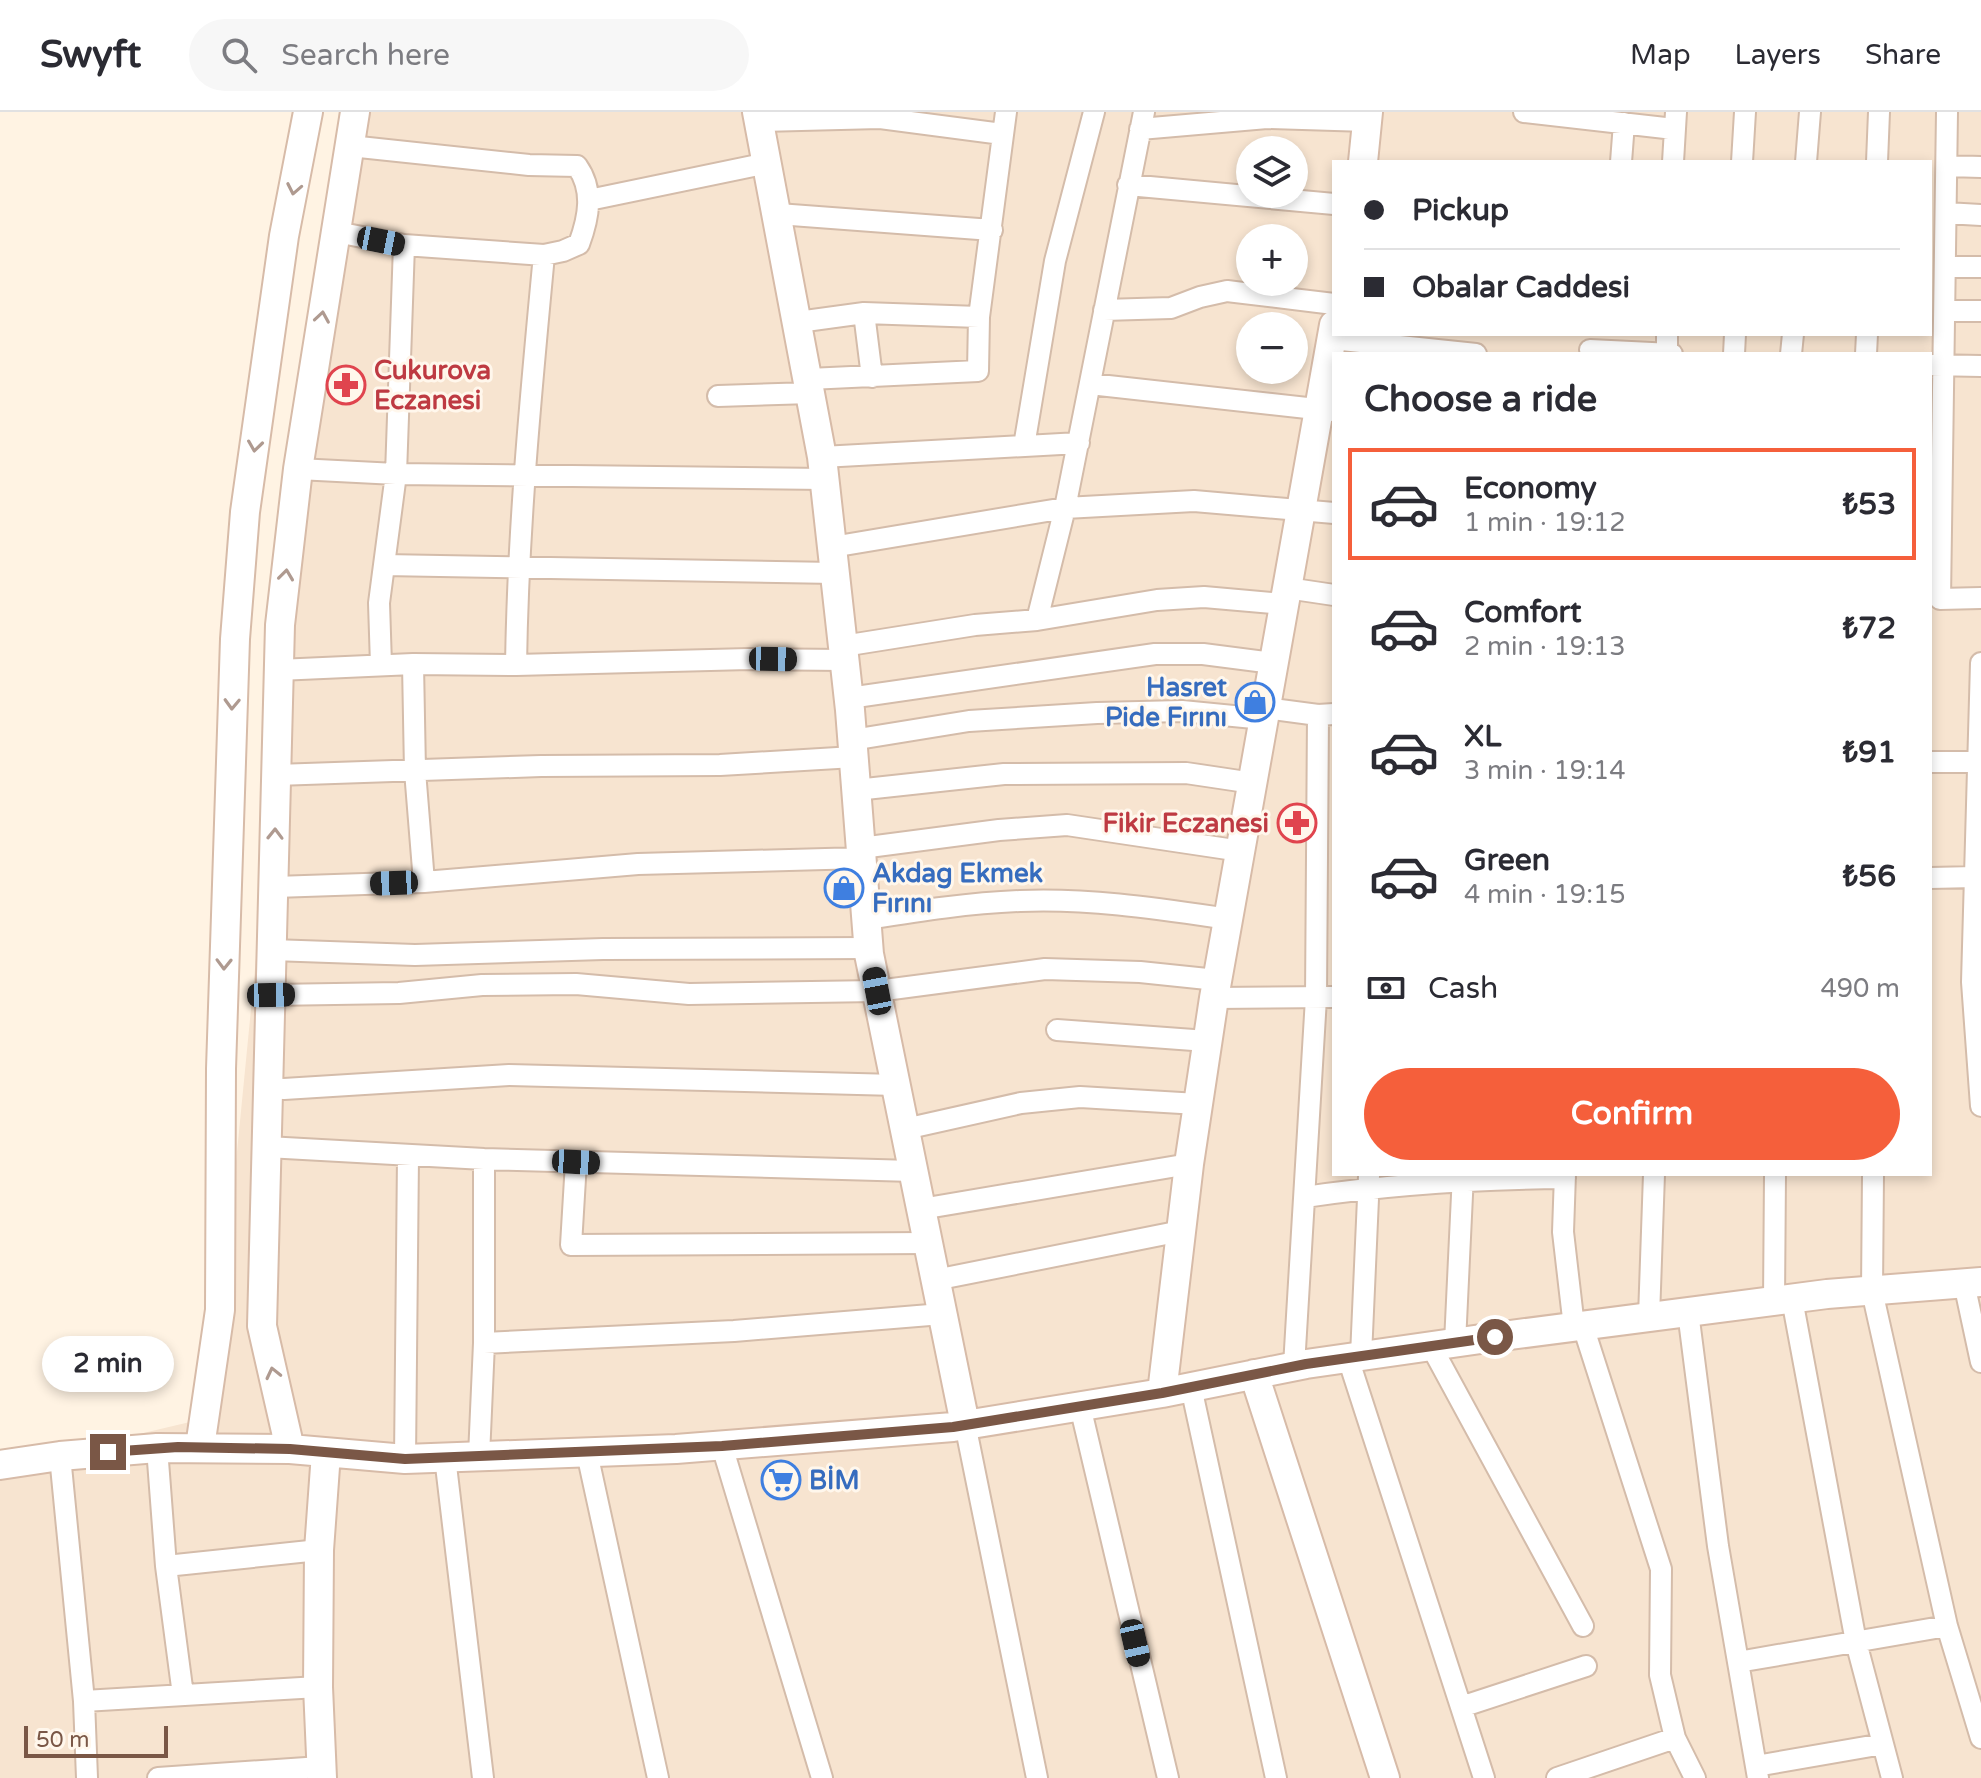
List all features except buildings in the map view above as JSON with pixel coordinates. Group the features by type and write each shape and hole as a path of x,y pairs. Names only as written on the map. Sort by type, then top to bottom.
{"main road":[{"path":"200,1447 220,1310 221,1069 236,623 245,512 276,297 308,112"},
{"path":"290,1449 262,1326 280,625 298,469 355,112"},
{"path":"758,117 824,468 849,698 869,948 965,1424"},
{"path":"1363,160 1367,117"},
{"path":"1162,1393 1189,1164 1215,989 1301,509 1327,410 1333,336"},
{"path":"0,1465 60,1456 200,1447 290,1449 405,1459 587,1453 722,1446 965,1424 1162,1393 1355,1357 1783,1300 1972,1282"},
{"path":"1254,1374 1385,1778"},
{"path":"321,1773 319,1550 326,1453"}],"street":[{"path":"718,396 872,377 978,371 979,317 1006,112"},
{"path":"1024,446 1055,261 1094,112"},
{"path":"1524,112 1624,123 1675,120 1673,160"},
{"path":"1742,160 1745,112"},
{"path":"1806,160 1810,112"},
{"path":"1877,160 1879,112"},
{"path":"1947,112 1945,311 1937,365 1940,599 1981,598"},
{"path":"758,117 880,118 1002,134"},
{"path":"1037,620 1079,443 1142,120 1367,117"},
{"path":"1621,160 1624,123"},
{"path":"336,232 404,245 544,255 579,244 587,222 587,180 577,166 529,165 350,146"},
{"path":"589,200 768,163"},
{"path":"1947,166 1981,167"},
{"path":"1128,185 1332,204"},
{"path":"1946,213 1981,215"},
{"path":"778,214 992,230"},
{"path":"381,665 379,603 396,474 404,245"},
{"path":"516,665 517,569 523,476 544,255"},
{"path":"1946,267 1981,267"},
{"path":"1104,310 1171,308 1227,291 1332,304"},
{"path":"1945,311 1981,311"},
{"path":"798,322 864,313 979,317"},
{"path":"864,313 872,377"},
{"path":"1359,336 1463,352"},
{"path":"1591,346 1649,352"},
{"path":"1937,365 1981,366"},
{"path":"1090,384 1327,410"},
{"path":"298,469 523,476 824,468 1079,443"},
{"path":"384,565 517,569 834,560 1065,508 1194,501 1332,513"},
{"path":"278,670 413,664 516,665 749,659 844,653 975,625 1037,620 1157,600 1332,595"},
{"path":"849,698 1155,654 1203,654 1273,663"},
{"path":"1981,663 1975,877 1981,1106"},
{"path":"413,664 415,771 424,882"},
{"path":"276,775 541,766 720,765 853,748 969,721 1182,711 1326,714 1325,998 1305,1197 1294,1366"},
{"path":"1932,762 1978,762"},
{"path":"856,790 1004,774 1186,773 1253,783"},
{"path":"275,887 424,882 638,864 861,853 999,830 1067,825 1241,851"},
{"path":"1932,878 1975,877"},
{"path":"867,919 945,906 1023,901 1117,904 1229,919"},
{"path":"272,950 415,955 603,949 869,948"},
{"path":"271,995 399,993 482,985 576,984 689,994 877,991 1045,969 1140,972 1215,989 1325,998"},
{"path":"1057,1030 1207,1041"},
{"path":"269,1088 509,1075 896,1085"},
{"path":"905,1129 1021,1103 1080,1097 1198,1104"},
{"path":"267,1147 484,1159 913,1171"},
{"path":"405,1459 408,1156"},
{"path":"479,1456 484,1343 484,1159"},
{"path":"576,1162 571,1245 928,1243"},
{"path":"921,1209 1189,1164"},
{"path":"1305,1197 1369,1181 1565,1176 1563,1232 1579,1326 1661,1569 1660,1675 1675,1738 1695,1778"},
{"path":"1649,1317 1654,1176"},
{"path":"1775,1176 1783,1300 1856,1642 1892,1778"},
{"path":"1873,1176 1872,1291 1947,1626 1981,1738"},
{"path":"1463,1177 1443,1345 1583,1626"},
{"path":"1369,1181 1355,1357 1484,1778"},
{"path":"935,1280 1181,1231"},
{"path":"1972,1282 1981,1362"},
{"path":"1688,1312 1718,1546 1757,1772 1883,1744"},
{"path":"484,1343 734,1331 942,1314"},
{"path":"1191,1387 1276,1778"},
{"path":"1080,1406 1168,1778"},
{"path":"965,1424 1037,1778"},
{"path":"722,1446 822,1778"},
{"path":"157,1448 166,1566 183,1695"},
{"path":"587,1453 658,1778"},
{"path":"60,1456 84,1701 87,1778"},
{"path":"445,1457 483,1778"},
{"path":"166,1566 319,1550"},
{"path":"1738,1662 1947,1626"},
{"path":"1461,1707 1586,1666"},
{"path":"84,1701 318,1687"},
{"path":"1557,1778 1675,1738"},
{"path":"158,1778 321,1773"}],"shaded area":[{"path":"339,112 1981,112 1981,1778 0,1778 0,1467 211,1417"}],"place":[{"name":"Cukurova Eczanesi","path":"346,385"},
{"name":"Hasret Pide Fırını","path":"1255,702"},
{"name":"Fikir Eczanesi","path":"1297,823"},
{"name":"Akdag Ekmek Fırını","path":"844,888"},
{"name":"BİM","path":"781,1480"}],"route":[{"path":"108,1452 178,1447 290,1449 405,1459 676,1449 953,1427 1162,1393 1306,1364 1495,1337"}]}
